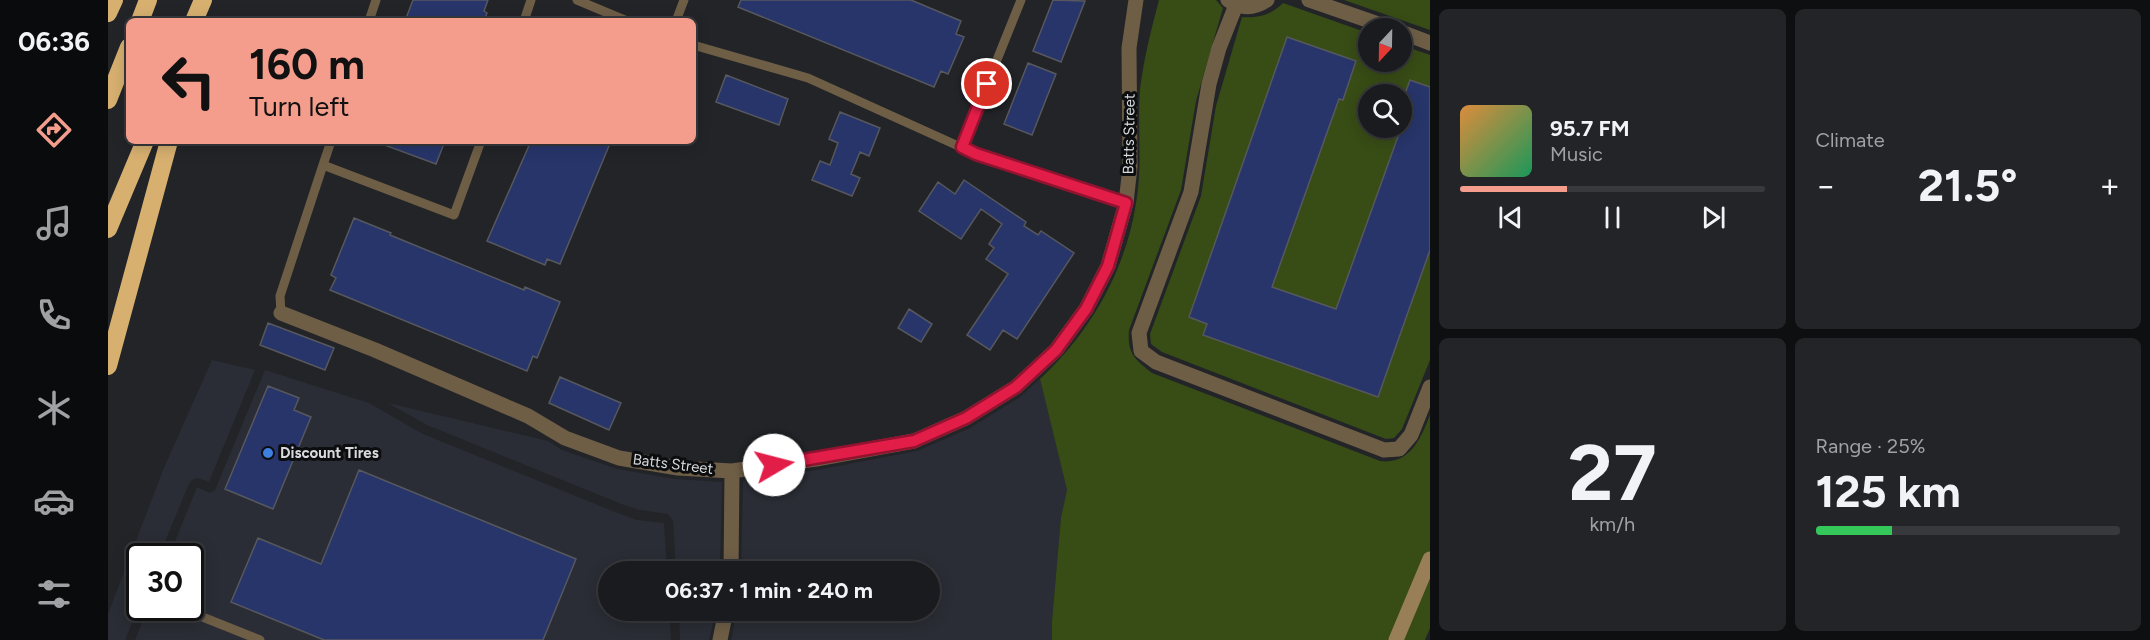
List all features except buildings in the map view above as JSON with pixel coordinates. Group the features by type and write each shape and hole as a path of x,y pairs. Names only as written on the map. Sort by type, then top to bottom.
{"highway":[{"path":"108,13 114,0"},
{"path":"141,18 148,0"},
{"path":"195,18 203,0"},
{"path":"200,18 203,0"},
{"path":"108,100 126,55"},
{"path":"108,229 144,144"},
{"path":"108,366 168,144"}],"street":[{"name":"Batts Street","path":"281,313 528,416 566,438 608,454 678,468 732,471 816,459 914,441 966,418 1016,387 1056,350 1086,309 1108,266 1126,203 1130,167 1129,48 1136,0"},
{"path":"1267,0 1251,7 1232,2 1209,84 1191,192 1139,333 1141,351 1156,363 1384,450 1399,449 1411,435 1430,387"},
{"path":"1309,0 1361,18"},
{"path":"1412,36 1430,43"},
{"path":"731,561 732,471"},
{"path":"1396,640 1430,559"},
{"path":"720,640 724,621"}],"lane":[{"path":"370,18 376,0"},
{"path":"525,18 531,0"},
{"path":"577,0 620,18"},
{"path":"677,18 684,0"},
{"path":"962,147 1021,0"},
{"path":"696,46 808,78 976,154 1126,203"},
{"path":"281,313 280,296 330,144"},
{"path":"323,165 454,215 479,144"},
{"path":"204,618 260,640"}],"shaded area":[{"path":"212,360 255,370 209,482 198,478 193,479 189,484 164,543 135,543 163,470"},
{"path":"265,370 369,403 423,434 620,514 637,520 664,523 666,561 598,561 598,621 670,621 671,640 135,640 143,621 204,621 204,543 174,543 197,487 210,493 215,490"},
{"path":"1040,379 1067,490 1061,517 1052,640 731,640 735,621 940,621 940,561 741,561 743,481 917,451 970,428 1020,397"},
{"path":"388,403 548,441 562,450 617,469 675,479 722,482 720,561 675,561 673,521 668,514 624,505 427,425"},
{"path":"126,567 126,621 133,621 125,640 108,640 108,614"},
{"path":"679,621 714,621 709,640 680,640"}],"green space":[{"path":"1159,0 1216,0 1223,8 1196,101 1181,190 1129,330 1129,345 1133,355 1152,373 1380,461 1399,459 1407,454 1418,441 1430,415 1430,628 1425,640 1052,640 1061,517 1067,490 1040,379 1075,342 1090,321 1103,299 1124,252 1138,189 1140,89"},
{"path":"1344,0 1430,0 1430,30 1412,24 1412,18 1396,18"},
{"path":"1283,3 1358,29 1358,72 1412,72 1412,49 1430,55 1430,360 1402,429 1394,438 1386,439 1162,352 1151,344 1150,334 1201,196 1216,106 1242,17 1264,15"}],"place":[{"name":"Discount Tires","path":"268,453"}],"route":[{"path":"774,465 914,441 966,418 1016,387 1056,350 1086,309 1108,266 1126,203 976,154 962,147 987,84"}]}
